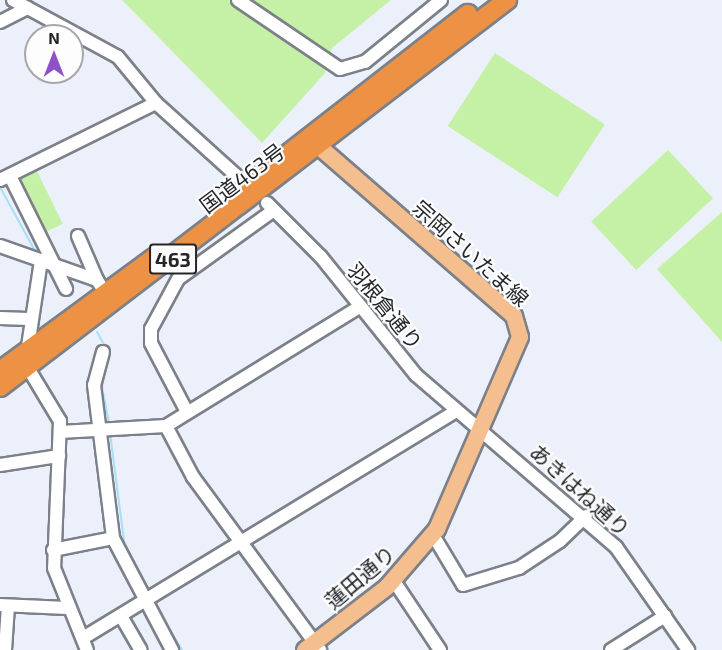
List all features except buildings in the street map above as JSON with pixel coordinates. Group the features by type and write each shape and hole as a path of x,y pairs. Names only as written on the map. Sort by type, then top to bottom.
{"highway":[{"name":"国道463号","path":"0,387 102,287 313,143 486,0"},
{"name":"国道463号","path":"0,371 27,361 313,143 507,0"}],"main road":[{"name":"宗岡さいたま線","path":"313,143 514,316 520,337 476,430"},
{"name":"蓮田通り","path":"313,648 394,581 433,535 476,430"}],"street":[{"path":"13,0 118,57 156,103 238,177"},
{"path":"238,0 340,69 365,62 441,0"},
{"path":"0,22 28,8"},
{"path":"66,289 47,262 5,178 156,103"},
{"name":"羽根倉通り","path":"187,412 151,343 151,329 178,279 271,206 321,257 374,327 476,430"},
{"path":"78,236 102,287"},
{"path":"0,246 47,262 102,287"},
{"path":"47,262 28,319 27,361 57,410 60,432 53,550 67,608 85,644 121,616 456,411"},
{"path":"60,432 166,426 358,308"},
{"path":"0,318 28,319"},
{"path":"103,352 94,385 113,538 169,649"},
{"path":"166,426 193,477 313,648"},
{"name":"あきはね通り","path":"476,430 586,516 616,547 688,650"},
{"path":"0,465 59,456"},
{"path":"433,535 463,585 519,567 560,542 586,516"},
{"path":"53,550 113,538"},
{"path":"394,581 440,650"},
{"path":"5,650 4,605 67,608"},
{"path":"121,616 141,650"},
{"path":"611,650 665,616"}],"green space":[{"path":"122,0 391,0 332,48 325,73 262,143"},
{"path":"495,53 605,124 557,197 448,126"},
{"path":"668,150 713,198 636,270 591,222"},
{"path":"36,169 63,224 44,233 17,178"},
{"path":"722,212 722,342 657,269"}],"waterway":[{"path":"0,187 35,251"},
{"path":"97,332 106,348"},
{"path":"108,353 102,387 109,424"},
{"path":"110,433 125,549"},
{"path":"154,603 182,650"}]}
